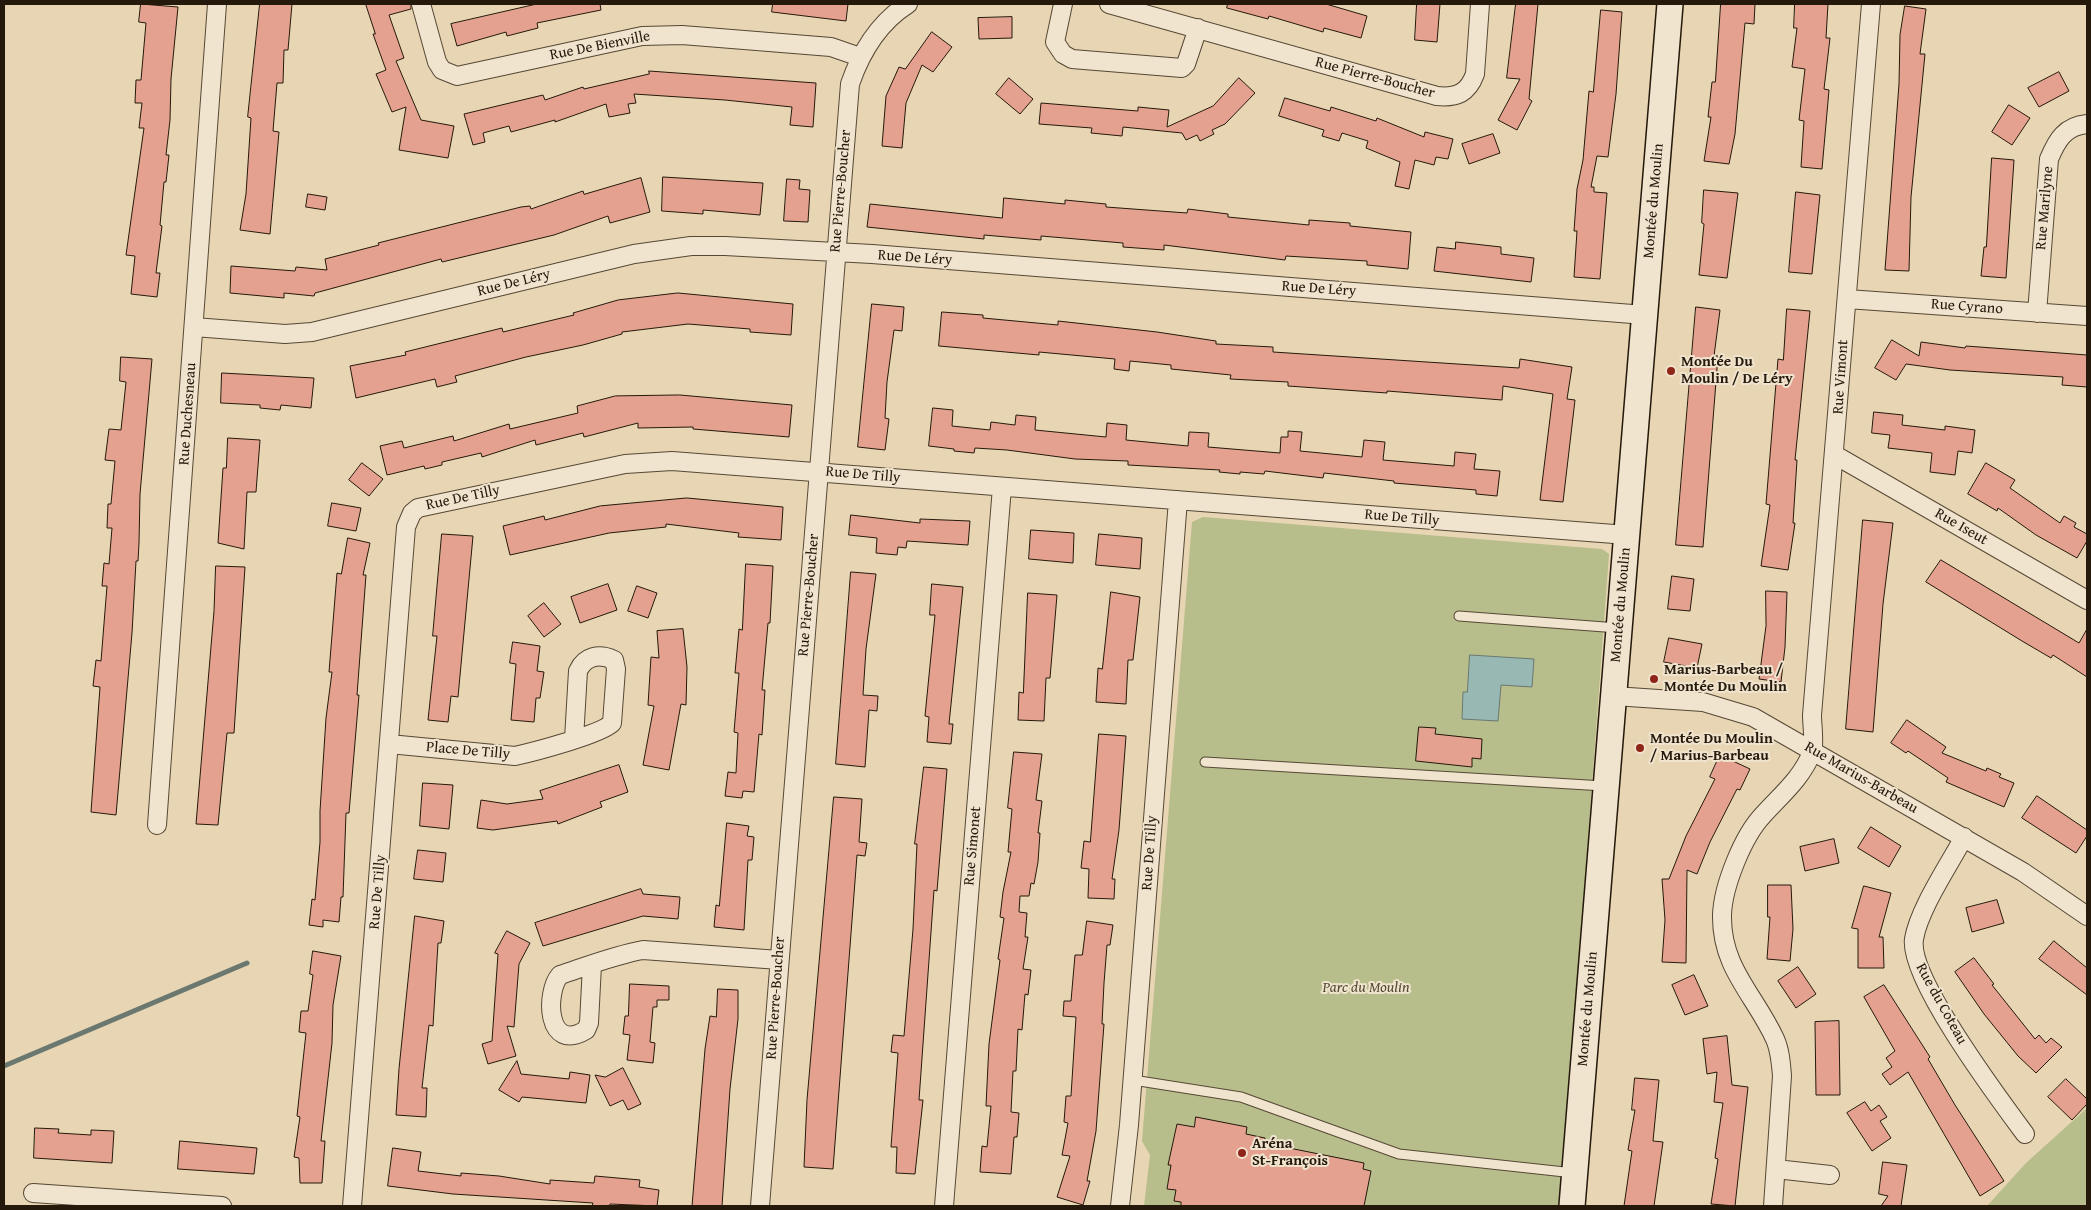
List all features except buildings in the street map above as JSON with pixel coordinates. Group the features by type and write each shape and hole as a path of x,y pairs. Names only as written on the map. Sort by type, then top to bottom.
{"street":[{"name":"Rue Duchesneau","path":"158,824 218,4"},
{"name":"Rue De Bienville","path":"421,4 437,62 442,70 457,76 642,36 682,35 831,47 860,56"},
{"name":"Rue Pierre-Boucher","path":"760,1206 850,84 860,56 880,30 908,4"},
{"path":"1064,4 1055,42 1063,54 1072,58 1182,68 1186,64 1198,28"},
{"name":"Rue Pierre-Boucher","path":"1109,4 1428,94 1452,98 1462,94 1470,85 1475,74 1480,4"},
{"name":"Montée du Moulin","path":"1572,1206 1670,4"},
{"name":"Rue Vimont","path":"1813,750 1812,714 1871,4"},
{"name":"Rue Marilyne","path":"2037,312 2049,159 2056,140 2069,128 2087,124"},
{"name":"Rue De Léry","path":"194,327 285,334 312,332 634,254 691,246 726,246 836,253 1644,315"},
{"name":"Rue Cyrano","path":"1847,299 2087,316"},
{"name":"Rue Iseut","path":"1835,455 2087,600"},
{"name":"Rue De Tilly","path":"352,1206 406,527 412,513 418,508 601,468 647,461 819,471 1627,535"},
{"name":"Rue Simonet","path":"944,1206 1002,486"},
{"name":"Rue De Tilly","path":"1120,1206 1133,1080 1178,500"},
{"name":"Rue Marius-Barbeau","path":"1614,696 1685,700 1720,705 1752,717 1813,750 2023,872 2087,916"},
{"name":"Place De Tilly","path":"390,744 515,756 574,738"},
{"path":"1773,1206 1782,1076 1780,1057 1776,1040 1728,959 1723,936 1722,914 1725,892 1754,826 1800,774 1813,750"},
{"name":"Rue du Coteau","path":"1964,837 1920,918 1914,942 1915,954 1924,980 1973,1062 2025,1134"},
{"path":"592,965 631,952 654,949 779,960"},
{"path":"1776,1169 1830,1175"},
{"path":"32,1193 142,1204 222,1206"}],"lane":[{"path":"1459,616 1619,628"},
{"path":"1204,762 1606,786"},
{"path":"1133,1080 1241,1097 1400,1154 1574,1173"}],"green space":[{"name":"Parc du Moulin","path":"1203,517 1602,549 1609,554 1561,1206 1144,1206 1150,1155 1142,1141 1192,522"},
{"path":"2087,1108 2087,1206 1987,1206 2026,1163"}],"water":[{"path":"1470,655 1534,659 1532,687 1501,685 1498,721 1462,719 1463,692 1467,692"}],"waterway":[{"path":"4,1066 247,963"}],"place":[{"name":"Montée Du Moulin / De Léry","path":"1671,371"},
{"name":"Marius-Barbeau / Montée Du Moulin","path":"1654,679"},
{"name":"Montée Du Moulin / Marius-Barbeau","path":"1640,748"},
{"name":"Aréna St-François","path":"1242,1153"}]}
